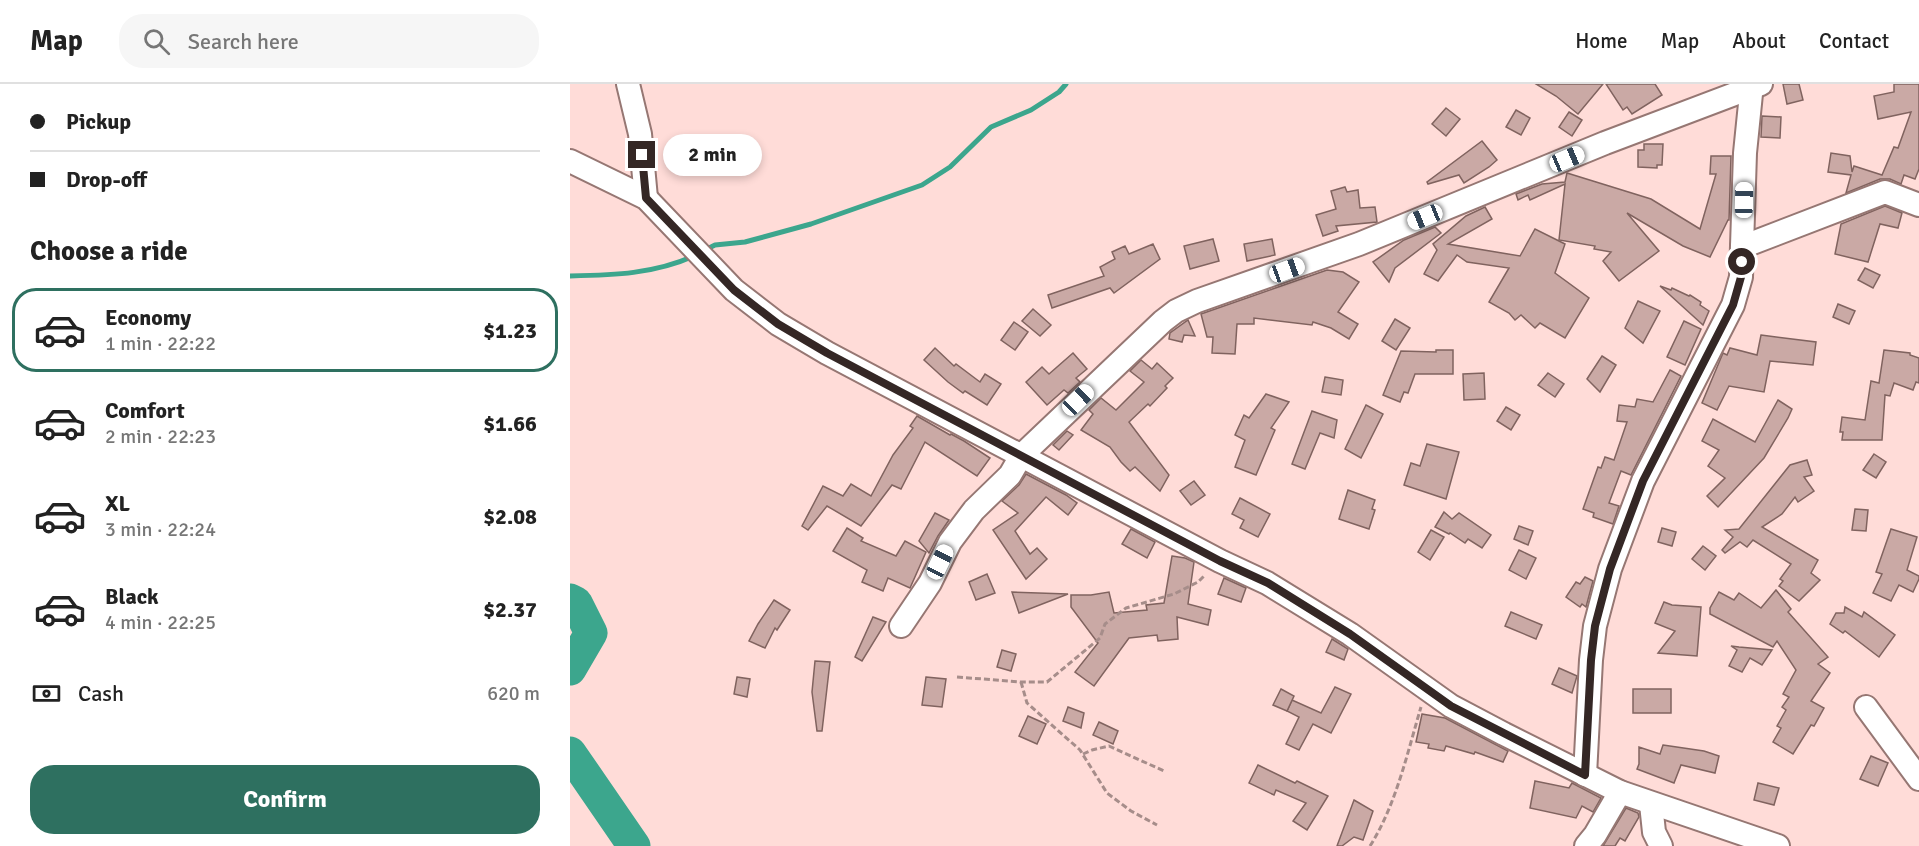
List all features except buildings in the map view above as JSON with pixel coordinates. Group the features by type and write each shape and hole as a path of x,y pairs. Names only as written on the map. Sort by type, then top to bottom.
{"street":[{"path":"628,84 640,134 646,198"},
{"path":"901,627 930,583 950,542 974,510 1010,476 1021,456 1093,386 1176,311 1197,301 1359,244 1605,143 1755,85 1745,153 1741,277 1733,305 1643,481 1610,569 1595,626 1585,775"},
{"path":"570,161 646,198 734,290 778,324 827,353 1220,561 1268,583 1332,623 1451,706 1620,792 1778,846"},
{"path":"1742,247 1885,192 1919,205"},
{"path":"1866,707 1919,779"},
{"path":"1586,846 1620,792"},
{"path":"1651,804 1654,832 1661,846"}],"path":[{"path":"957,677 1047,682 1100,638 1105,624 1126,608 1174,594 1198,582 1220,561"},
{"path":"1021,682 1027,703 1083,754 1107,793 1131,811 1157,825"},
{"path":"1370,846 1382,825 1394,795 1426,689"},
{"path":"1083,754 1109,746 1164,771"}],"waterway":[{"path":"705,250 715,245 745,242 811,224 922,185 950,167 991,127 1031,110 1059,92 1066,84"},
{"path":"570,276 649,270 694,256"},
{"path":"570,600 576,603 591,633 570,669"},
{"path":"570,753 634,846"}],"route":[{"path":"642,155 646,198 734,290 778,324 827,353 1160,530 1268,583 1350,634 1451,706 1585,775 1595,626 1610,569 1643,481 1733,305 1741,277 1742,262"}]}
